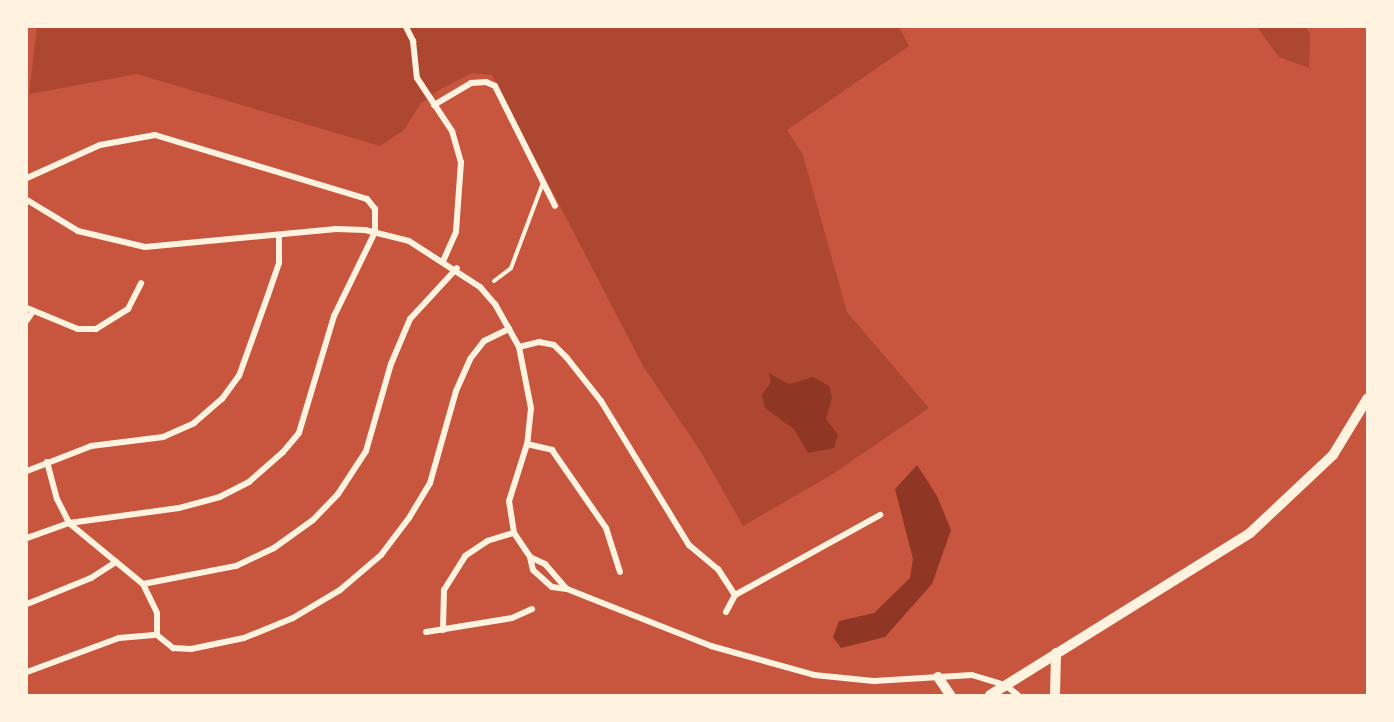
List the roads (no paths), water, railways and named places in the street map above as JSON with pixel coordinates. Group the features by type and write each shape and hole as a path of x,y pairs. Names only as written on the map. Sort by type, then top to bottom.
{"main road":[{"path":"990,695 1250,533 1333,455 1367,399"},
{"path":"1054,695 1056,653"},
{"path":"938,677 950,695"}],"street":[{"path":"406,27 413,41 417,78 452,131 461,162 456,232 443,261"},
{"path":"434,105 471,83 486,82 495,86 555,206"},
{"path":"27,178 100,145 155,135 367,199 375,209 375,232 334,316 298,434 284,452 249,482 220,497 179,508 69,523 27,538"},
{"path":"27,200 78,231 145,247 336,229 375,232 409,241 457,268 480,287 519,347 531,408 527,444 509,501 514,533 530,557 533,570 552,587 567,589 711,646 814,675 874,681 972,675 1005,685 1018,695"},
{"path":"27,471 91,446 163,437 194,423 222,399 239,376 275,274 279,236"},
{"path":"143,584 236,566 274,548 312,520 338,494 366,451 391,364 410,319 457,268"},
{"path":"27,320 30,309 78,329 96,329 128,309 141,282"},
{"path":"27,672 119,638 157,635 173,648 191,649 244,638 293,618 331,595 381,555 430,483 448,429 456,391 470,359 484,341 509,329"},
{"path":"519,347 539,342 554,345 567,358 601,400 688,544 718,568 735,596"},
{"path":"527,444 552,450 606,528 620,572"},
{"path":"47,462 57,499 69,523 143,584 157,613 157,635"},
{"path":"726,612 735,596 880,515"},
{"path":"442,630 444,590 465,556 487,541 514,533"},
{"path":"530,557 545,564 567,589"},
{"path":"27,604 91,578 116,562"},
{"path":"426,632 512,618 532,609"}],"lane":[{"path":"494,281 511,268 544,183"}]}
